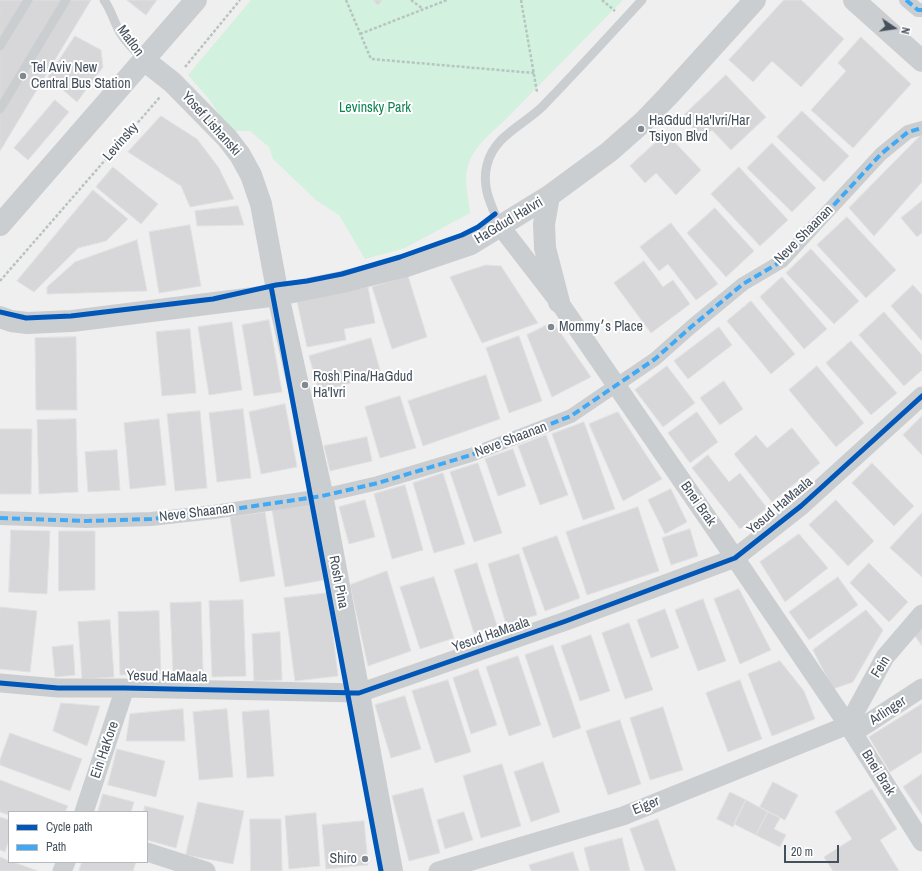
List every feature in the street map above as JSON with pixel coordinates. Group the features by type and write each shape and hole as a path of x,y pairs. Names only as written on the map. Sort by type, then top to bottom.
{"street":[{"path":"0,225 196,0"},
{"name":"HaGdud HaIvri","path":"0,317 11,321 27,323 72,321 278,295 342,282 406,266 471,244 550,196 609,152 642,122 687,76 755,0"},
{"path":"854,0 920,59"},
{"path":"906,0 920,10"},
{"name":"Yosef Lishanski","path":"144,60 172,82 228,138 240,155 251,175 261,204 278,295"},
{"name":"Neve Shaanan","path":"0,518 86,521 151,519 214,512 322,496 378,483 472,455 571,416 655,359 743,284 782,262 881,154 908,132 922,128"},
{"path":"550,196 544,224 545,248 559,302"},
{"name":"Bnei Brak","path":"501,227 559,302 735,558 850,729 922,842"},
{"name":"Rosh Pina","path":"278,295 322,496 392,871"},
{"name":"Yesud HaMaala","path":"0,683 58,688 359,693 566,621 735,558 801,506 922,396"},
{"name":"Fein","path":"850,729 885,657 922,614"},
{"name":"Ein HaKore","path":"84,811 125,688"},
{"name":"Arlinger","path":"850,729 922,688"},
{"name":"Eiger","path":"438,871 623,816 850,729"},
{"path":"148,852 206,871"}],"lane":[{"path":"0,46 28,0"},
{"path":"0,109 66,0"},
{"name":"Matlon","path":"104,0 111,10 116,24 126,41 144,60"},
{"name":"Bnei Brak","path":"501,227 488,198 484,179 490,155 496,145 507,133 540,108 642,0"}],"path":[{"path":"346,0 371,59 534,73"},
{"path":"411,0 423,10"},
{"path":"360,34 447,0"},
{"path":"521,0 540,108"}],"green space":[{"name":"Levinsky Park","path":"251,0 623,0 478,147 473,154 467,169 466,187 470,213 405,248 365,259 339,215 317,201 273,159 269,147 250,131 234,131 222,119 209,99 188,75"}],"building":[{"name":"Tel Aviv New Central Bus Station","path":"0,0 91,0 0,151"},
{"path":"127,0 157,0 146,15"},
{"path":"373,0 382,0 378,5"},
{"path":"784,0 801,0 844,39 801,87 772,61 753,82 729,60"},
{"path":"75,36 101,50 103,67 77,102 48,77"},
{"path":"861,37 911,84 853,148 811,110 846,71 838,63"},
{"path":"726,75 766,117 731,150 712,130 702,138 682,117"},
{"path":"55,100 69,112 28,160 14,148"},
{"path":"802,111 849,156 824,182 777,137"},
{"path":"161,116 197,139 219,168 234,199 190,207 181,186 128,152"},
{"path":"666,133 701,170 676,195 656,173 645,183 630,166"},
{"path":"922,134 922,182 874,236 849,208"},
{"path":"772,143 816,188 792,212 747,168"},
{"path":"113,167 158,204 141,224 96,187"},
{"path":"739,167 788,220 760,246 711,194"},
{"path":"93,190 128,219 106,241 78,248 34,292 17,281"},
{"path":"922,201 922,233 917,237 901,218"},
{"path":"238,206 244,225 197,226 195,211"},
{"path":"715,208 754,251 726,277 687,233"},
{"path":"847,217 896,270 866,298 817,245"},
{"path":"671,223 718,284 696,300 668,264 659,271 640,247"},
{"path":"190,225 201,286 159,293 149,232"},
{"path":"137,240 147,291 47,294 47,287 75,262"},
{"path":"811,249 859,301 834,324 786,273"},
{"path":"644,261 663,287 673,280 690,304 651,333 614,283"},
{"path":"486,265 501,266 538,323 482,343 450,277"},
{"path":"408,276 427,337 392,349 372,287"},
{"path":"782,277 827,329 804,349 760,297"},
{"path":"913,285 922,295 922,341 891,306"},
{"path":"368,287 375,323 344,329 346,340 307,347 297,301"},
{"path":"751,301 795,354 771,374 727,321"},
{"path":"884,312 922,355 922,370 904,386 859,335"},
{"path":"269,320 282,392 254,396 242,325"},
{"path":"232,322 242,390 209,395 198,327"},
{"path":"553,322 591,377 552,397 527,335"},
{"path":"719,327 732,345 688,379 674,361"},
{"path":"190,329 196,393 162,396 156,332"},
{"path":"519,336 542,401 509,413 486,348"},
{"path":"76,337 77,410 36,410 35,338"},
{"path":"371,338 381,374 319,392 309,356"},
{"path":"851,341 897,393 871,415 826,363"},
{"path":"667,366 695,403 663,427 635,390"},
{"path":"817,366 864,423 836,447 789,390"},
{"path":"486,375 500,419 423,446 408,401"},
{"path":"724,381 743,409 720,425 700,398"},
{"path":"400,396 416,448 380,458 365,407"},
{"path":"285,404 297,467 261,474 249,412"},
{"path":"243,409 251,478 217,482 209,413"},
{"path":"200,411 207,488 175,491 167,414"},
{"path":"618,412 662,479 623,501 589,424"},
{"path":"697,412 718,442 690,463 668,433"},
{"path":"922,416 922,455 903,435"},
{"path":"76,419 78,492 39,494 37,420"},
{"path":"159,419 166,485 130,489 124,423"},
{"path":"584,422 615,509 583,520 552,434"},
{"path":"792,428 820,463 772,502 734,454 756,435 767,448"},
{"path":"0,429 32,429 31,494 0,494"},
{"path":"546,435 568,495 540,505 518,446"},
{"path":"367,437 372,461 330,471 324,446"},
{"path":"513,449 526,486 498,496 485,459"},
{"path":"117,450 120,490 88,492 85,452"},
{"path":"708,455 729,482 740,473 767,508 740,529 692,468"},
{"path":"478,463 502,533 474,542 450,472"},
{"path":"872,463 914,506 894,526 852,483"},
{"path":"443,473 465,544 434,553 413,483"},
{"path":"405,485 423,550 392,559 374,494"},
{"path":"671,489 687,522 665,534 648,500"},
{"path":"365,500 375,537 349,544 339,507"},
{"path":"836,500 874,541 848,566 809,525"},
{"path":"311,503 324,580 285,587 272,510"},
{"path":"638,507 659,571 587,595 566,532"},
{"path":"265,512 275,576 240,582 230,517"},
{"path":"922,513 922,577 890,548"},
{"path":"690,529 698,556 671,565 662,538"},
{"path":"11,530 50,531 47,594 9,592"},
{"path":"59,531 95,531 95,590 59,591"},
{"path":"799,534 828,568 785,602 760,562"},
{"path":"557,536 580,598 545,611 522,548"},
{"path":"519,554 537,615 506,624 488,564"},
{"path":"477,563 497,626 474,633 454,570"},
{"path":"869,563 908,602 889,622 850,583"},
{"path":"387,571 411,651 368,666 350,585"},
{"path":"434,577 454,638 420,649 400,587"},
{"path":"838,577 858,605 809,640 789,612"},
{"path":"739,589 771,650 740,664 714,599"},
{"path":"328,593 338,676 295,681 284,598"},
{"path":"703,599 726,661 698,671 675,610"},
{"path":"243,600 246,676 212,677 209,601"},
{"path":"201,602 203,671 173,672 170,603"},
{"path":"0,607 37,611 30,672 0,669"},
{"path":"665,609 679,648 651,658 637,620"},
{"path":"866,610 883,630 853,682 833,689 813,650"},
{"path":"159,611 161,674 120,675 118,612"},
{"path":"110,620 114,677 82,679 78,622"},
{"path":"629,623 653,690 625,699 602,633"},
{"path":"922,627 922,646 915,636"},
{"path":"280,632 282,680 254,681 252,634"},
{"path":"591,635 610,691 580,701 561,646"},
{"path":"73,645 75,675 55,677 52,647"},
{"path":"553,645 581,728 553,738 525,655"},
{"path":"518,656 541,725 509,736 486,667"},
{"path":"780,661 804,691 815,719 772,736 748,674"},
{"path":"478,669 497,725 471,734 453,678"},
{"path":"448,680 471,752 435,763 412,691"},
{"path":"740,680 762,739 728,752 706,693"},
{"path":"405,696 421,749 391,758 375,705"},
{"path":"61,703 100,706 87,746 53,731"},
{"path":"922,704 922,752 890,772 869,737"},
{"path":"663,707 683,770 650,780 630,718"},
{"path":"183,709 185,741 126,741 130,714"},
{"path":"227,709 233,777 199,780 193,712"},
{"path":"269,710 274,776 247,778 242,712"},
{"path":"620,720 641,784 608,795 586,731"},
{"path":"10,733 82,759 70,791 0,765 0,760"},
{"path":"117,749 165,761 156,797 108,785"},
{"path":"543,762 560,812 531,822 514,772"},
{"path":"502,764 521,826 481,838 463,776"},
{"path":"922,774 922,815 903,787"},
{"path":"0,780 68,806 66,811 8,811 8,815 0,812"},
{"path":"773,782 798,795 785,820 760,807"},
{"path":"423,788 440,853 409,861 392,796"},
{"path":"872,789 897,829 880,840 899,871 833,871 824,857 852,839 835,812"},
{"path":"730,792 746,800 733,827 717,819"},
{"path":"103,794 134,802 131,811 98,811"},
{"path":"746,800 768,812 756,835 734,824"},
{"path":"198,802 244,811 233,864 186,855"},
{"path":"145,806 184,816 176,848 148,840 148,811 144,811"},
{"path":"464,812 473,840 445,849 437,820"},
{"path":"768,812 780,818 774,829 786,835 780,847 756,835"},
{"path":"316,813 320,866 289,869 285,816"},
{"path":"0,817 8,820 8,843 5,852 0,850"},
{"path":"250,819 281,819 282,871 251,871"},
{"path":"658,819 676,871 645,871 630,829"},
{"path":"364,821 368,865 326,869 322,825"},
{"path":"622,838 630,871 590,871 584,848"},
{"path":"573,852 579,871 531,871 529,865"},
{"path":"0,857 8,861 8,863 16,863 38,871 0,871"},
{"path":"82,863 136,863 133,871 79,871"}],"marked path":[{"path":"906,0 918,10 922,10"},
{"path":"0,518 86,521 151,519 214,512 322,496 378,483 471,455 571,416 655,359 743,284 782,261 881,154 908,132 922,128"}],"cycle path":[{"path":"0,312 26,318 71,316 213,299 276,285 307,281 342,274 400,257 462,235 478,227 495,214"},
{"path":"271,286 381,871"},
{"path":"0,683 58,688 359,693 566,621 735,558 801,506 922,396"}],"place":[{"name":"Tel Aviv New Central Bus Station","path":"23,76"},
{"name":"HaGdud Ha'Ivri/Har Tsiyon Blvd","path":"641,129"},
{"name":"Mommy׳s Place","path":"551,327"},
{"name":"Rosh Pina/HaGdud Ha'Ivri","path":"305,385"},
{"name":"Shiro","path":"365,859"}]}
